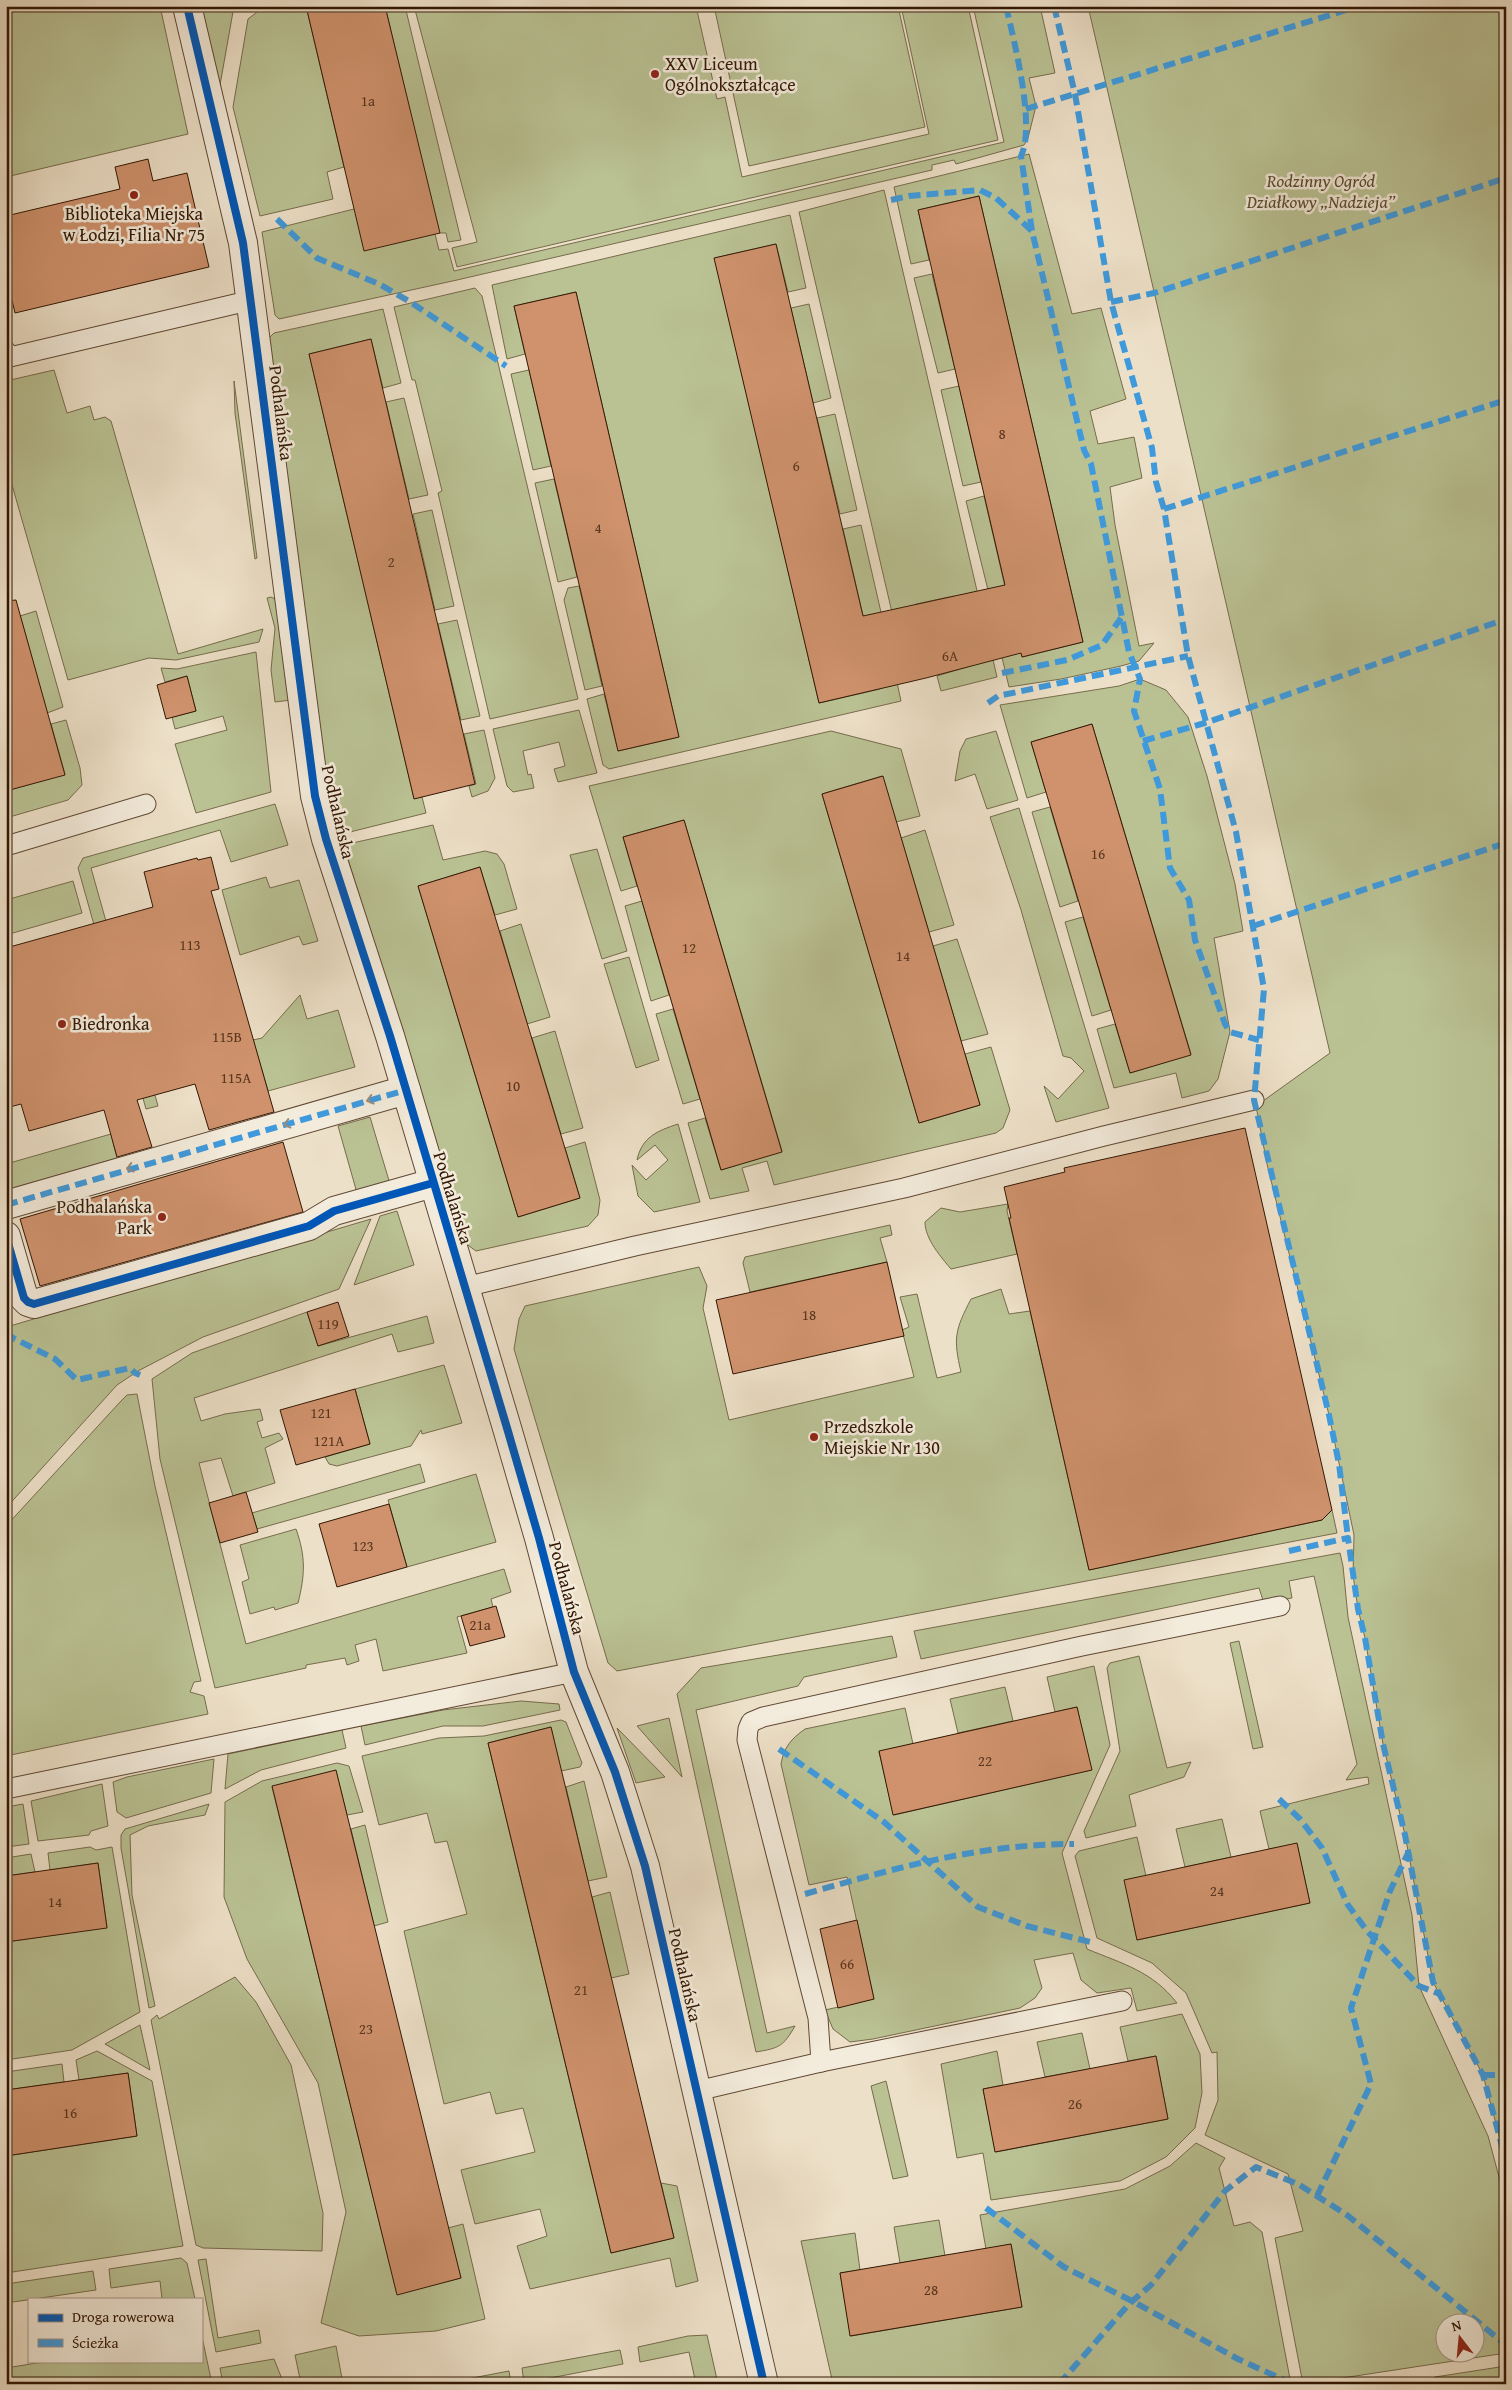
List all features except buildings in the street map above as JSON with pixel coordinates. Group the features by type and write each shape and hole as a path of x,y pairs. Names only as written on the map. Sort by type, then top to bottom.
{"street":[{"name":"Podhalańska","path":"187,6 243,243 252,300 285,576 315,796 326,839 406,1090 465,1287 539,1538 574,1672 615,1772 645,1866 764,2384"},
{"path":"6,1205 406,1090"},
{"path":"6,1236 24,1298 34,1304 309,1226 334,1211 433,1183"}],"lane":[{"path":"6,351 10,357 252,300"},
{"path":"6,846 146,804"},
{"path":"465,1287 635,1246 894,1190 1095,1138 1254,1100"},
{"path":"821,2062 818,2018 747,1740 751,1722 763,1717 1064,1650 1280,1606"},
{"path":"6,1789 574,1672"},
{"path":"697,2090 821,2062 1122,2001"}],"green space":[{"path":"6,6 160,6 188,134 6,177"},
{"path":"220,6 234,6 220,85 201,12"},
{"path":"265,6 306,6 344,167 327,172 333,199 260,216 233,107 248,19"},
{"path":"385,6 405,6 461,240 448,242 446,233 439,233"},
{"path":"414,6 696,6 717,99 725,97 742,177 929,134 901,6 968,6 998,140 457,267 452,248 477,242"},
{"path":"714,6 898,6 925,127 749,166"},
{"path":"973,6 1040,6 1055,73 1029,78 1036,106 1028,138 1024,145 956,164 954,160 932,165 932,170 457,280 279,319 275,315 262,232 354,209 435,234 439,250 448,249 454,271 1004,142"},
{"name":"Rodzinny Ogród Działkowy „Nadzieja”","path":"1088,6 1506,6 1506,2161 1483,2075 1433,1982 1405,1835 1383,1744 1365,1638 1358,1609 1353,1575 1354,1535 1329,1415 1267,1164 1256,1106 1330,1053"},
{"path":"1029,154 1072,314 1101,308 1126,399 1090,411 1098,444 1134,437 1142,478 1110,487 1115,525 1139,646 1154,643 1139,661 1061,679 1009,687 991,611 1010,606 1022,657 1083,642 979,196 918,210 929,260 911,264 894,187"},
{"path":"884,190 997,677 941,691 937,676 970,666 954,596 916,604 922,630 897,634 799,212"},
{"path":"790,215 806,288 788,292 776,244 715,258 819,703 880,689 869,640 887,636 901,701 609,769 603,765 587,699 604,694 618,751 679,737 576,292 514,306 525,354 507,359 492,285"},
{"path":"932,274 955,369 938,373 914,278"},
{"path":"475,288 482,296 578,699 490,719 438,493 442,491 415,380 412,380 394,307"},
{"path":"809,304 831,398 813,403 791,308"},
{"path":"383,309 401,383 383,388 371,339 309,354 414,798 422,797 426,813 350,832 341,830 327,787 268,339 274,333"},
{"path":"54,370 67,413 90,406 94,420 105,417 111,421 178,654 263,629 259,642 176,660 149,658 68,680 6,464 6,381"},
{"path":"529,370 551,466 533,470 511,374"},
{"path":"234,381 257,558 255,559 235,413"},
{"path":"959,386 981,482 963,486 941,390"},
{"path":"404,398 428,495 409,499 386,402"},
{"path":"835,414 857,510 840,514 817,418"},
{"path":"554,479 577,577 558,582 535,483"},
{"path":"984,496 1006,591 989,594 966,501"},
{"path":"432,510 454,606 435,610 413,514"},
{"path":"861,525 883,621 865,624 843,529"},
{"path":"579,586 602,686 585,690 564,600 568,588"},
{"path":"271,597 277,600 291,700 275,702 271,670 275,628 267,598"},
{"path":"36,611 63,707 47,713 20,616"},
{"path":"457,620 480,716 461,720 438,624"},
{"path":"256,652 271,792 196,813 175,744 227,730 223,716 175,729 172,717 196,711 187,676 165,682 161,668 177,669"},
{"path":"1140,679 1166,690 1188,717 1207,776 1235,884 1243,931 1214,938 1230,1032 1218,1079 1209,1091 1182,1098 1176,1073 1114,1088 1097,1029 1115,1024 1130,1073 1191,1054 1092,724 1031,742 1046,792 1027,798 1000,705 1119,686"},
{"path":"579,710 597,773 558,782 554,769 565,766 559,742 523,751 528,775 531,774 534,788 513,792 507,786 493,729"},
{"path":"66,720 80,768 82,785 68,800 6,818 6,791 65,774 51,724"},
{"path":"484,730 495,778 488,791 472,797 469,786 476,784 464,734"},
{"path":"831,731 901,749 920,816 896,822 882,776 822,794 919,1123 980,1105 965,1054 991,1047 1010,1110 1003,1128 996,1133 774,1185 767,1161 742,1168 749,1191 710,1199 688,1123 705,1118 721,1170 782,1151 684,820 623,837 637,886 621,891 589,786"},
{"path":"996,731 1018,800 987,809 975,774 955,781 960,751 966,739"},
{"path":"275,804 288,845 231,862 220,830 91,868 158,1106 146,1109 78,868 83,858"},
{"path":"1050,807 1078,901 1060,907 1032,812"},
{"path":"1019,808 1109,1108 1056,1122 1044,1086 1058,1099 1084,1071 1071,1058 1063,1056 1021,910 990,817"},
{"path":"433,825 443,860 485,851 497,854 504,864 517,909 495,915 480,867 418,886 518,1217 580,1198 565,1148 585,1142 600,1200 598,1215 588,1226 476,1251 465,1243 347,856 348,844"},
{"path":"925,830 954,925 929,932 901,838"},
{"path":"597,849 627,951 602,959 570,855"},
{"path":"266,877 270,888 299,880 318,941 303,945 299,936 240,955 222,890"},
{"path":"73,881 82,913 6,935 6,900"},
{"path":"642,901 669,995 651,1001 625,906"},
{"path":"1083,917 1111,1010 1092,1016 1065,922"},
{"path":"521,924 550,1017 527,1024 500,931"},
{"path":"957,939 988,1034 961,1041 933,946"},
{"path":"629,957 659,1060 636,1068 604,964"},
{"path":"300,995 307,1019 338,1010 355,1067 268,1091 253,1040 262,1038"},
{"path":"673,1009 700,1099 683,1104 656,1014"},
{"path":"555,1031 583,1128 561,1134 532,1038"},
{"path":"370,1117 390,1184 357,1193 338,1126"},
{"path":"678,1124 700,1202 654,1212 638,1196 632,1165 646,1180 668,1160 655,1145 637,1160 639,1152 647,1140 657,1132"},
{"path":"111,1134 117,1158 6,1190 6,1164"},
{"path":"1008,1204 1007,1211 1017,1254 951,1269 931,1241 925,1222 941,1208 960,1212"},
{"path":"397,1211 414,1265 354,1285 380,1216"},
{"path":"371,1219 339,1289 203,1337 138,1371 117,1385 6,1508 6,1315 10,1326"},
{"path":"890,1225 892,1235 880,1238 887,1262 750,1292 743,1263 745,1257"},
{"name":"Przedszkole Miejskie Nr 130","path":"699,1267 707,1286 703,1308 729,1420 914,1377 902,1330 909,1327 900,1297 917,1294 937,1378 961,1372 956,1342 957,1334 971,1299 1001,1289 1009,1314 1030,1311 1089,1570 1322,1520 1332,1510 1337,1533 617,1671 608,1663 514,1349 519,1319 525,1306"},
{"path":"307,1312 318,1346 427,1316 434,1343 398,1352 392,1334 194,1398 201,1421 225,1414 260,1409 263,1420 257,1422 262,1438 279,1433 283,1439 265,1448 275,1483 233,1496 221,1458 199,1463 246,1644 504,1569 511,1592 491,1599 493,1607 457,1617 467,1653 383,1671 376,1639 355,1645 359,1661 347,1665 345,1658 306,1665 306,1668 215,1688 160,1459 152,1379 192,1353"},
{"path":"444,1365 462,1423 422,1434 421,1430 411,1446 337,1466 329,1464 325,1457 370,1444 355,1389"},
{"path":"137,1394 155,1486 201,1681 194,1682 190,1692 204,1696 208,1714 6,1756 6,1526 121,1401 127,1395"},
{"path":"420,1464 425,1482 257,1529 252,1513"},
{"path":"476,1474 496,1542 407,1567 388,1500"},
{"path":"296,1529 303,1557 302,1584 298,1603 275,1610 274,1607 250,1614 242,1582 249,1579 240,1545"},
{"path":"1340,1553 1348,1617 1412,1915 1419,1986 1488,2136 1506,2203 1506,2353 1484,2356 1484,2312 1434,2312 1434,2362 1447,2362 1303,2384 1275,2238 1303,2231 1288,2174 1205,2135 1218,2100 1217,2052 1212,2053 1186,1993 1152,1963 1097,1938 1075,1856 1079,1851 1137,1837 1146,1876 1125,1880 1137,1940 1310,1903 1297,1844 1269,1849 1260,1811 1369,1784 1368,1777 1346,1780 1357,1764 1314,1576 1289,1581 1292,1598 1264,1603 1259,1588 921,1659 914,1631"},
{"path":"892,1636 897,1657 804,1677 798,1686 696,1710 767,2033 795,2026 780,2045 756,2052 677,1694 701,1668"},
{"path":"1239,1641 1263,1747 1253,1749 1230,1643"},
{"path":"1139,1656 1167,1768 1191,1762 1184,1777 1129,1795 1136,1826 1086,1838 1084,1831 1120,1751 1107,1668 1110,1663"},
{"path":"1094,1666 1110,1745 1062,1853 1087,1949 1125,1964 1147,1976 1177,2003 1137,2011 1131,1988 1097,1993 1081,1980 1073,1953 1034,1960 1042,1988 1035,1998 1020,2008 873,2039 850,2042 833,2029 825,2010 874,1999 847,1877 809,1885 781,1764 789,1744 805,1729 905,1708 913,1744 879,1752 894,1815 1091,1770 1077,1707 1055,1712 1047,1677"},
{"path":"1005,1687 1013,1721 958,1733 950,1699"},
{"path":"521,1701 559,1704 560,1710 483,1726 443,1726 365,1745 361,1726 443,1710"},
{"path":"669,1718 682,1777 637,1726"},
{"path":"561,1720 566,1722 582,1763 580,1767 561,1771 551,1727 488,1743 611,2253 674,2238 661,2183 677,2186 698,2281 676,2287 670,2258 530,2289 517,2246 547,2236 540,2209 475,2224 461,2170 535,2152 523,2108 496,2114 490,2092 444,2104 404,1931 467,1914 447,1841 435,1843 427,1813 379,1825 362,1756 439,1738 484,1736"},
{"path":"617,1728 665,1777 636,1783"},
{"path":"342,1730 346,1748 261,1770 225,1789 228,1754"},
{"path":"214,1759 211,1793 126,1818 117,1812 113,1782 127,1777"},
{"path":"337,1763 349,1766 363,1812 347,1815 336,1771 272,1787 397,2294 461,2278 448,2228 463,2224 485,2319 436,2331 359,2336 321,2323 346,2212 318,2083 247,1959 224,1897 225,1802 262,1781"},
{"path":"584,1781 607,1877 588,1881 566,1787"},
{"path":"102,1784 108,1826 91,1831 89,1835 38,1841 31,1801"},
{"path":"23,1804 29,1844 6,1847 6,1807"},
{"path":"209,1804 205,1815 148,1826 130,1835 132,1895 155,2006 149,2008 121,1848 121,1835 125,1829"},
{"path":"1222,1819 1231,1857 1185,1867 1176,1829"},
{"path":"365,1825 388,1922 374,1926 351,1829"},
{"path":"90,1847 96,1850 112,1847 140,2012 72,2050 6,2060 6,1942 107,1927 98,1863 50,1870 48,1853"},
{"path":"31,1854 35,1872 6,1876 6,1858"},
{"path":"610,1892 629,1974 611,1978 592,1897"},
{"path":"235,1977 256,2002 291,2065 323,2213 322,2251 203,2248 196,2245 151,2020 157,2015 159,2019"},
{"path":"1182,2014 1200,2054 1202,2093 1195,2128 1166,2157 1120,2181 991,2200 983,2153 957,2158 941,2064 997,2051 1003,2085 983,2089 996,2152 1168,2119 1156,2056 1128,2061 1120,2027"},
{"path":"140,2025 150,2070 105,2044"},
{"path":"1082,2033 1090,2069 1045,2077 1037,2042"},
{"path":"97,2051 152,2081 183,2246 6,2273 6,2156 137,2136 128,2073 79,2080 76,2060"},
{"path":"62,2064 64,2082 6,2090 6,2072"},
{"path":"886,2081 908,2176 893,2179 871,2086"},
{"path":"1196,2143 1225,2158 1219,2168 1234,2226 1250,2222 1262,2232 1291,2384 833,2384 801,2241 855,2233 860,2270 840,2273 851,2336 1022,2307 1011,2244 986,2249 980,2215 1125,2189 1170,2166"},
{"path":"939,2220 945,2256 900,2263 894,2227"},
{"path":"181,2258 187,2263 195,2298 162,2298 160,2281 111,2288 109,2269"},
{"path":"206,2259 218,2338 259,2330 261,2343 216,2352 198,2260"},
{"path":"93,2271 96,2290 28,2298 28,2300 6,2303 6,2284"},
{"path":"707,2335 718,2384 696,2384 689,2352 640,2362 638,2347 688,2336"},
{"path":"202,2337 212,2384 6,2384 6,2368 43,2362 202,2362"},
{"path":"336,2346 343,2384 301,2384 295,2355"},
{"path":"620,2350 623,2364 524,2383 522,2368"},
{"path":"274,2359 284,2384 223,2384 220,2368"},
{"path":"1506,2366 1506,2384 1436,2384 1435,2377"},
{"path":"509,2371 511,2384 441,2384"}],"marked path":[{"path":"1006,6 1025,105 1025,142 1021,156 1032,231"},
{"path":"1054,6 1075,94 1111,302 1152,448 1156,482 1164,509 1188,656 1236,832 1264,989 1254,1100 1329,1415 1339,1464 1348,1538"},
{"path":"1026,109 1359,6"},
{"path":"1111,302 1154,293 1506,178"},
{"path":"891,200 909,196 980,190 996,198 1032,231 1084,450 1091,464 1129,652 1140,679 1134,711 1160,789 1170,868 1189,900 1195,940 1225,1024 1230,1032 1259,1040"},
{"path":"277,219 317,258 379,284 412,303 506,366"},
{"path":"1164,509 1506,400"},
{"path":"1002,673 1067,660 1102,645 1121,618"},
{"path":"1143,741 1205,723 1506,619"},
{"path":"988,703 998,696 1188,656"},
{"path":"1253,926 1506,843"},
{"path":"6,1205 406,1090"},
{"path":"6,1332 13,1338 55,1359 77,1380 130,1368 140,1375"},
{"path":"1289,1551 1348,1538 1358,1609 1365,1638 1383,1744 1405,1835 1433,1982 1483,2075 1506,2161"},
{"path":"779,1749 884,1822 978,1907 1027,1926 1090,1942"},
{"path":"1279,1799 1300,1819 1322,1848 1348,1905 1367,1931 1419,1986 1440,1994"},
{"path":"805,1894 938,1859 1004,1848 1074,1844"},
{"path":"1317,2196 1371,2084 1351,2008 1390,1891 1408,1853"},
{"path":"1483,2075 1506,2075"},
{"path":"1059,2384 1129,2304 1151,2285 1225,2191 1256,2167 1298,2184 1347,2215 1506,2345"},
{"path":"986,2208 1064,2267 1132,2301 1238,2359 1293,2384"}],"cycle path":[{"path":"187,6 243,243 315,796 326,839 390,1036 507,1428 539,1538 574,1672 615,1772 645,1866 764,2384"},
{"path":"6,1236 24,1298 34,1304 309,1226 334,1211 433,1183"}],"place":[{"name":"XXV Liceum Ogólnokształcące","path":"655,74"},
{"name":"Biblioteka Miejska w Łodzi, Filia Nr 75","path":"134,195"},
{"name":"Biedronka","path":"62,1024"},
{"name":"Podhalańska Park","path":"162,1217"},
{"name":"Przedszkole Miejskie Nr 130","path":"814,1437"}]}
